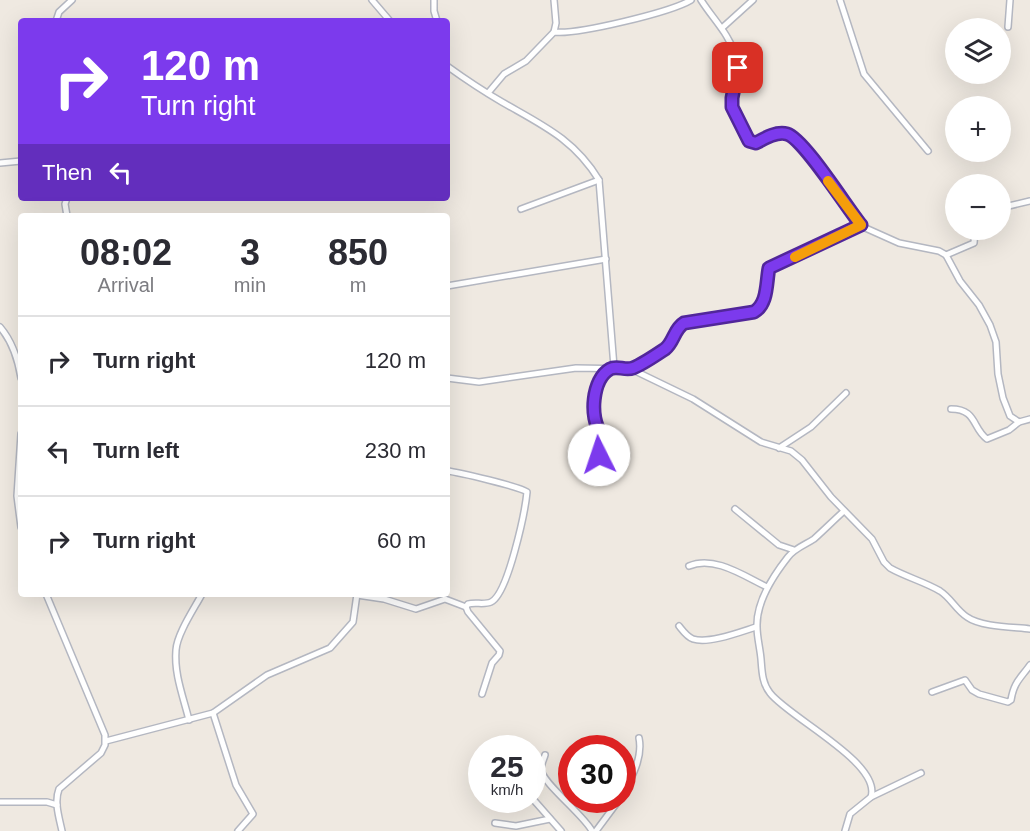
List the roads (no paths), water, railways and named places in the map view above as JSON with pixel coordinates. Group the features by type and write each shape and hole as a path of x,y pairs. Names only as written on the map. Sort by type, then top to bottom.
{"street":[{"path":"57,18 59,12 72,0"},
{"path":"372,0 387,18"},
{"path":"434,0 436,18"},
{"path":"488,93 504,74 526,61 554,32 556,22 554,0"},
{"path":"554,32 570,32 628,20 666,10 691,0"},
{"path":"701,0 722,27 736,57 738,68 732,107 749,141 756,143 779,133 792,136 861,225 899,243 939,251 946,255 960,281 979,305 990,325 996,342 998,374 1003,398 1010,416 1019,422"},
{"path":"722,27 753,0"},
{"path":"840,0 864,74 928,151"},
{"path":"1009,18 1010,0"},
{"path":"450,68 561,136 583,156 599,180 614,367"},
{"path":"0,163 18,161"},
{"path":"521,209 599,180"},
{"path":"1011,205 1030,201"},
{"path":"631,369 671,343 679,326 684,323 754,312 760,308 764,299 769,268 861,225"},
{"path":"946,255 974,243 974,240"},
{"path":"450,285 606,259"},
{"path":"0,327 8,336 18,366"},
{"path":"599,455 601,433 597,429 594,402 602,377 607,370 614,367"},
{"path":"450,378 479,382 576,368 631,369 693,399 760,442 791,451 802,460 831,497 872,539 884,562 890,568 941,592 968,618 1030,629"},
{"path":"779,448 811,427 846,393"},
{"path":"951,409 967,412 975,420 987,440 1009,430 1019,422 1030,419"},
{"path":"450,472 520,487 527,492 512,561 499,594 494,601 472,603 466,607"},
{"path":"735,509 779,545 794,550"},
{"path":"844,511 812,540 794,550 767,587 758,611 756,627 764,684 771,695 816,728 861,767 873,787 871,797"},
{"path":"689,566 706,562 723,567 767,587"},
{"path":"47,597 103,726 106,741 104,749 98,756 59,789 56,795 62,831"},
{"path":"189,720 177,676 176,649 201,597"},
{"path":"106,741 213,713 267,675 330,648 353,622 357,597"},
{"path":"373,597 416,609 444,599 466,607 500,651 492,663 482,694"},
{"path":"679,626 687,636 706,640 756,627"},
{"path":"932,692 965,680 972,690 979,694 1008,702 1011,700 1018,679 1030,665"},
{"path":"213,713 236,785 253,814 238,831"},
{"path":"636,765 641,747 639,738"},
{"path":"845,831 850,814 871,797 921,773"},
{"path":"546,780 592,831"},
{"path":"0,801 57,805"},
{"path":"545,813 561,831"},
{"path":"596,831 609,813"},
{"path":"495,823 516,826 550,819"}]}
